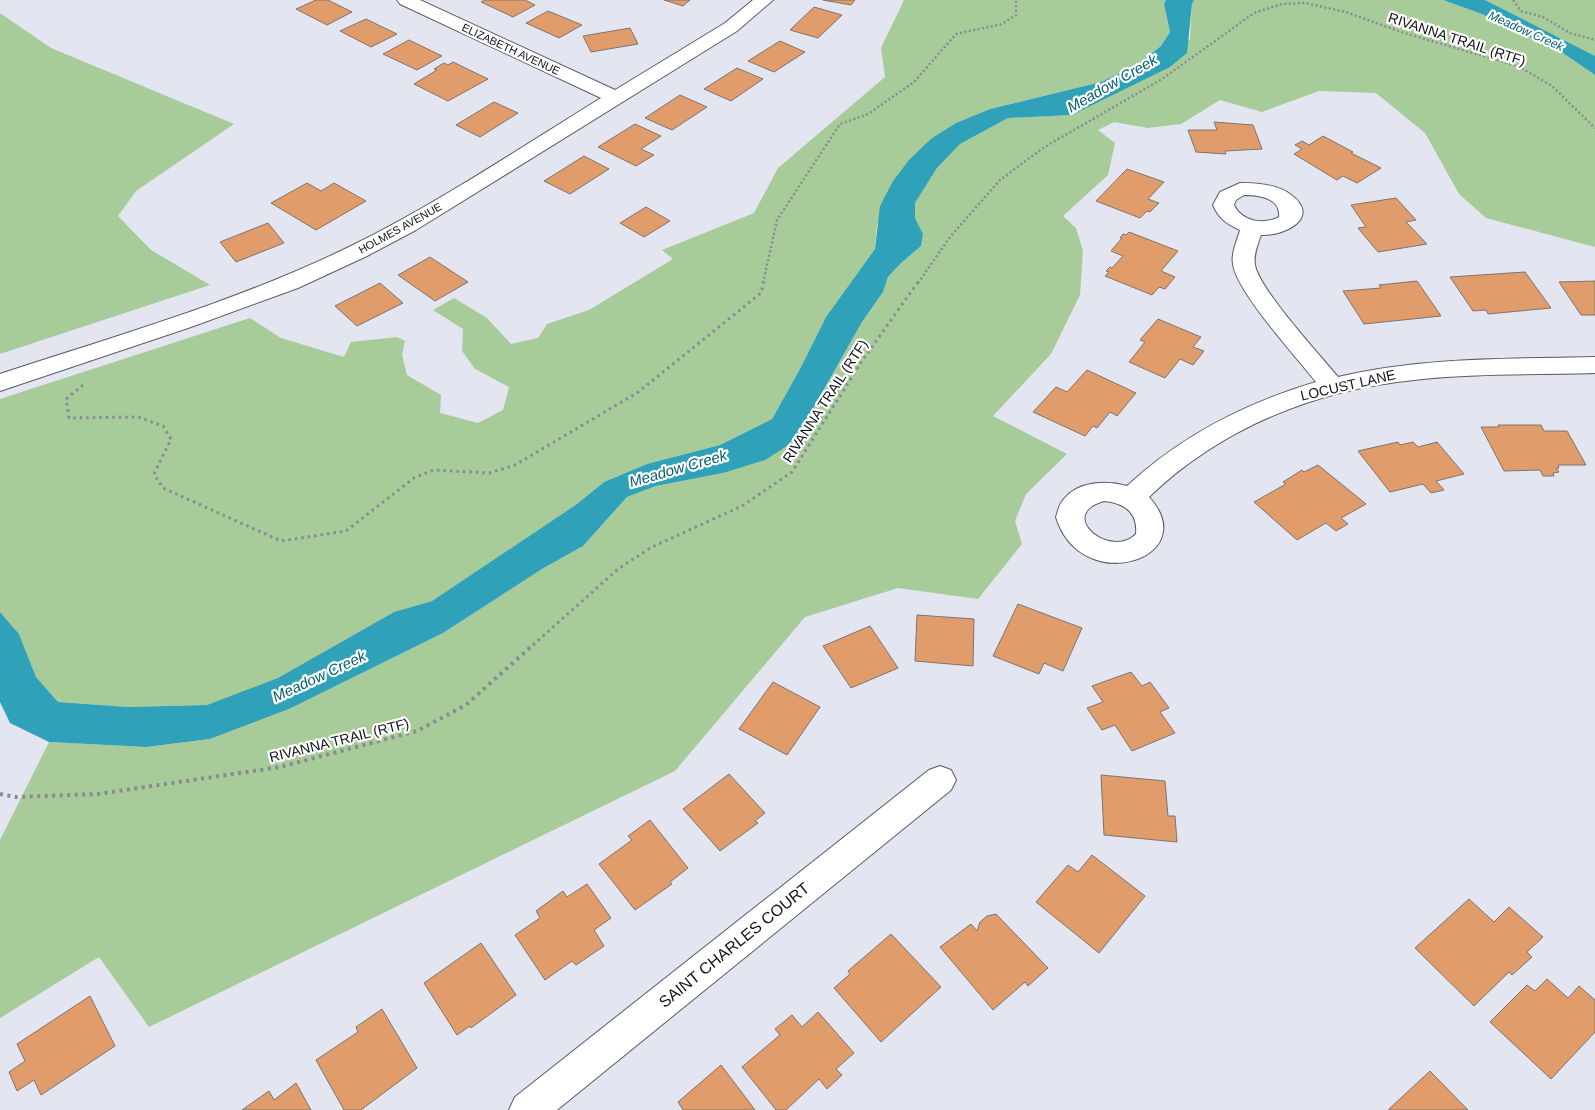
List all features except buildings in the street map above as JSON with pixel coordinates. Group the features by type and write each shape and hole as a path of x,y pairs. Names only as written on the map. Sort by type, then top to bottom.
{"street":[{"name":"ELIZABETH AVENUE","path":"406,0 617,98"},
{"name":"HOLMES AVENUE","path":"3,382 184,322 290,283 359,251 408,225 617,98 731,27 764,0"},
{"path":"1252,228 1242,258 1244,271 1254,288 1332,386"},
{"name":"LOCUST LANE","path":"1131,498 1181,454 1225,427 1284,401 1332,386 1394,374 1429,370 1595,366"},
{"name":"SAINT CHARLES COURT","path":"528,1110 940,780"}],"path":[{"path":"87,382 66,399 69,418 138,417 163,426 171,439 154,474 163,488 281,541 346,531 414,478 433,470 489,473 515,465 637,393 761,293 777,220 840,124 868,114 914,82 956,34 1002,24 1016,15 1016,0"},
{"path":"1513,0 1521,11 1543,17 1570,33 1595,40"},
{"name":"RIVANNA TRAIL (RTF)","path":"0,794 16,797 98,794 280,767 417,730 466,705 618,570 652,546 742,506 792,472 862,360 950,237 1000,180 1042,148 1162,79 1254,13 1282,4 1305,4 1346,12 1402,32 1518,66 1552,86 1595,128"}],"green space":[{"path":"904,0 1166,0 1164,4 1170,32 1161,46 1139,64 1101,82 990,109 956,123 932,138 877,225 875,249 826,317 772,419 720,445 647,464 604,482 577,504 432,601 394,612 279,678 207,705 128,707 58,702 36,677 19,634 0,612 0,399 250,318 281,338 344,357 351,342 397,337 405,341 402,355 407,375 441,395 440,413 478,423 503,410 509,387 475,369 462,351 463,329 433,310 454,298 487,318 511,344 538,338 547,324 589,310 673,259 662,250 754,213 778,168 885,77 881,48"},
{"path":"1194,0 1443,0 1482,14 1508,28 1557,49 1595,75 1595,247 1486,218 1459,194 1425,133 1376,93 1319,91 1262,112 1220,100 1181,124 1148,128 1114,122 1098,130 1115,143 1108,175 1063,216 1076,228 1083,251 1080,295 1051,354 993,416 1067,454 1026,494 1015,521 1022,544 978,599 898,588 805,617 675,771 149,1027 99,957 0,1018 0,840 49,742 146,747 210,739 289,709 443,633 542,569 583,546 627,497 656,486 723,473 787,446 803,426 862,322 883,292 888,277 921,246 923,234 915,218 915,203 937,168 960,144 1008,118 1072,115 1102,99 1190,39 1192,4"},
{"path":"1485,0 1595,0 1595,56"},
{"path":"0,13 51,48 234,124 136,191 118,216 151,250 210,285 0,354"}],"water":[{"name":"Meadow Creek","path":"1166,0 1194,0 1187,53 1170,67 1072,115 1008,118 960,144 937,168 915,203 915,218 923,234 921,246 888,277 883,292 862,322 803,426 787,446 765,460 723,473 656,486 627,497 583,546 542,569 443,633 289,709 210,739 146,747 49,742 10,723 0,702 0,612 19,634 36,677 58,702 128,707 207,705 278,678 394,612 432,601 577,504 604,482 647,464 720,445 772,419 826,317 875,249 880,206 893,181 909,160 932,138 956,123 990,109 1101,82 1139,64 1161,46 1170,32 1164,4"},
{"name":"Meadow Creek","path":"1443,0 1485,0 1595,56 1595,75 1557,49 1508,28 1482,14"}]}
